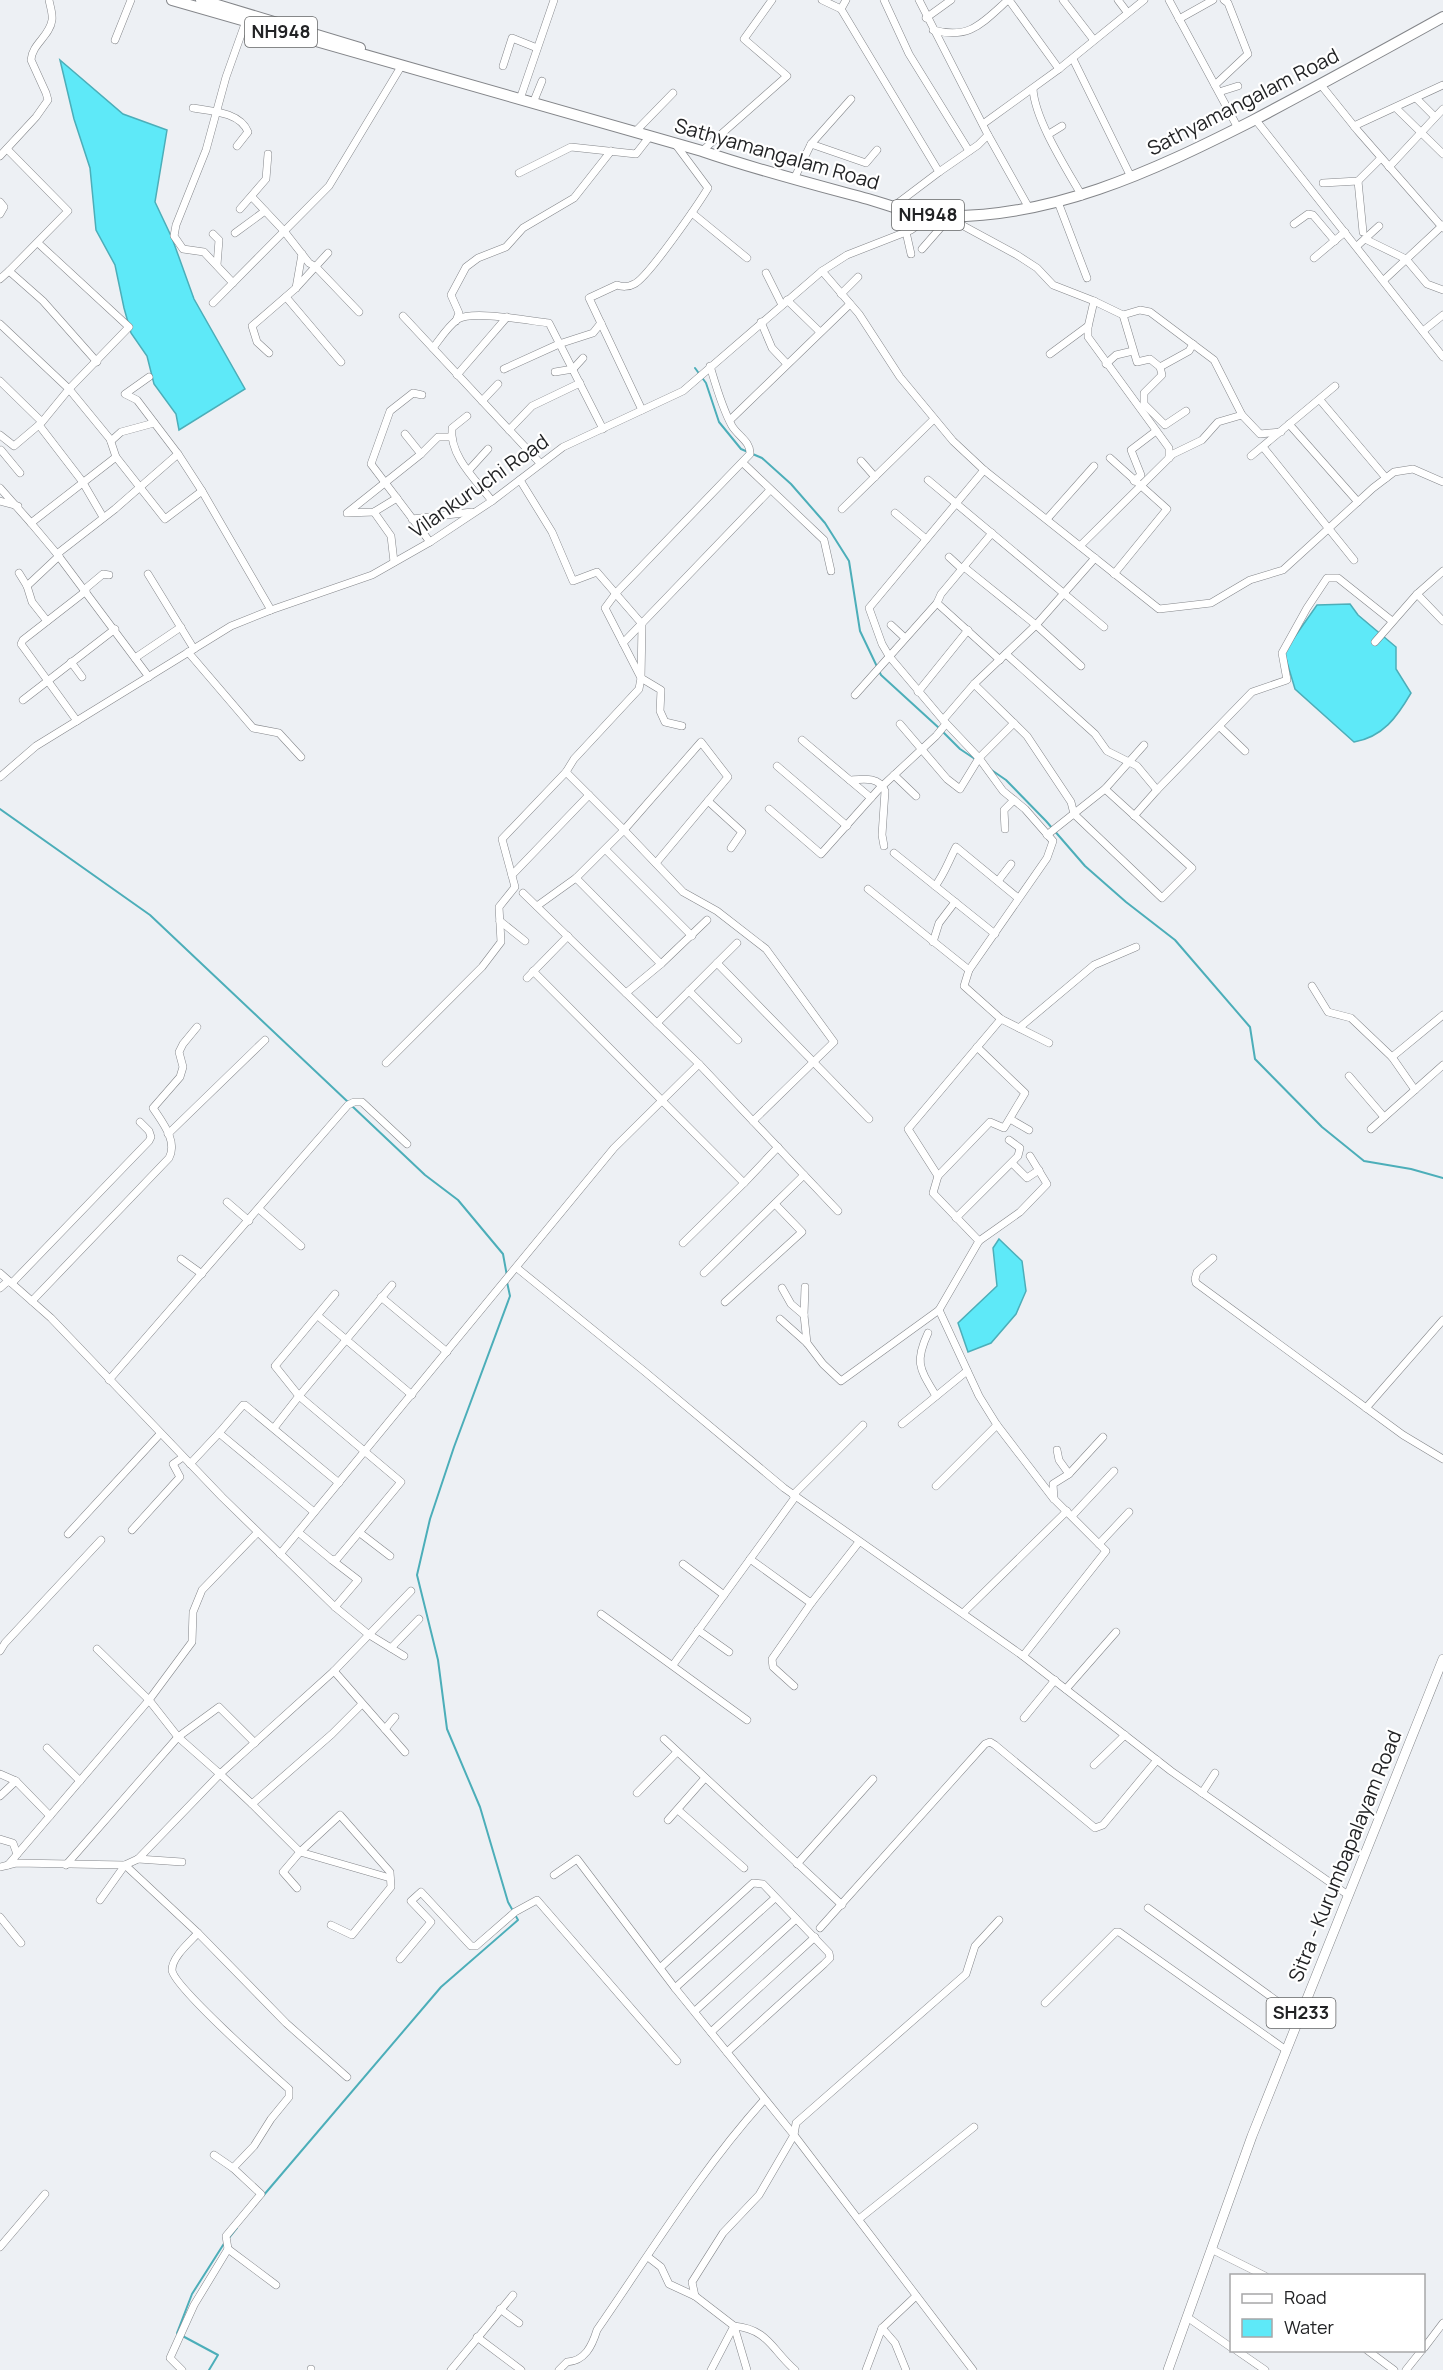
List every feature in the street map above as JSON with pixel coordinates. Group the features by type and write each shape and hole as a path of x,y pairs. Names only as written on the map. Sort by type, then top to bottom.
{"highway":[{"name":"Sathyamangalam Road","path":"172,0 307,40 390,61"},
{"name":"Sathyamangalam Road","path":"201,0 229,4 346,43 402,65 795,179 931,216 948,217 977,216 1029,208 1082,196 1177,159 1321,85 1443,16"}],"main road":[{"name":"Sitra - Kurumbapalayam Road","path":"1168,2370 1252,2136 1443,1659"}],"street":[{"path":"0,156 36,117 48,100 31,60 31,54 45,37 52,21 49,0"},
{"path":"115,40 131,0"},
{"path":"520,99 554,0"},
{"path":"702,151 787,76 744,39 772,0"},
{"path":"822,0 844,3 939,172"},
{"path":"884,0 909,54 969,151"},
{"path":"926,18 951,0"},
{"path":"933,30 950,35 976,28 1008,0 1059,69"},
{"path":"1063,0 1094,39"},
{"path":"1118,0 1127,12"},
{"path":"983,124 1072,59 1144,0"},
{"path":"1169,0 1238,128"},
{"path":"1179,20 1213,0"},
{"path":"1215,85 1248,54 1228,3 1224,0"},
{"path":"920,1 926,18 1029,208"},
{"path":"233,283 204,252 183,249 174,236 176,225 206,150 226,77 246,21"},
{"path":"503,66 513,38 537,48"},
{"path":"1072,59 1131,177"},
{"path":"213,303 329,186 402,65"},
{"path":"533,103 542,81"},
{"path":"1321,85 1442,227 1384,280"},
{"path":"1219,92 1238,86"},
{"path":"1033,89 1039,113 1082,196"},
{"path":"1354,126 1441,89"},
{"path":"635,132 673,93"},
{"path":"1416,98 1435,117"},
{"path":"795,179 811,144 851,99"},
{"path":"193,108 233,116 246,126 248,132 237,146"},
{"path":"1396,108 1443,154"},
{"path":"1389,167 1443,109"},
{"path":"1255,119 1443,357"},
{"path":"1049,134 1062,126"},
{"path":"894,206 988,135"},
{"path":"519,173 571,147 636,154 650,136"},
{"path":"642,410 589,298 616,285 622,287 636,284 692,213 708,188 675,143"},
{"path":"811,144 866,163 877,150"},
{"path":"0,279 68,210 7,149"},
{"path":"456,321 459,313 451,295 466,267 478,258 506,247 523,228 574,198 611,151"},
{"path":"240,209 266,179 268,154"},
{"path":"1323,183 1358,181 1381,158"},
{"path":"1358,181 1364,236"},
{"path":"252,197 284,231 309,263 316,267 359,312"},
{"path":"0,202 4,207 0,214"},
{"path":"1058,202 1087,278"},
{"path":"235,233 265,211"},
{"path":"692,213 747,258"},
{"path":"1294,224 1308,214 1314,215 1335,241"},
{"name":"Vilankuruchi Road","path":"0,777 36,746 231,626 372,575 430,542 476,512 563,447 683,391 822,271 847,255 906,232 931,216"},
{"path":"922,249 948,217 1017,255 1037,268 1053,285 1123,315 1140,310 1150,312 1214,360 1242,415 1260,434 1281,432"},
{"path":"1357,246 1364,236 1380,226"},
{"path":"906,232 911,254"},
{"path":"1314,258 1346,232"},
{"path":"213,234 219,240 217,265"},
{"path":"1364,236 1406,259 1427,284 1443,290"},
{"path":"0,435 14,446 40,423 69,389 129,327 38,243"},
{"path":"269,353 257,342 252,326 296,288 328,253"},
{"path":"296,288 302,254"},
{"path":"9,271 43,301 97,362"},
{"path":"822,271 859,314 900,377 953,441 984,470 1159,609 1211,603 1250,580 1283,570 1394,472 1413,469 1443,482"},
{"path":"766,273 784,302 820,332"},
{"path":"841,294 858,277"},
{"path":"286,297 341,362"},
{"path":"1094,301 1088,326 1088,337 1169,448 1169,458"},
{"path":"730,420 849,303"},
{"path":"1123,315 1137,362 1150,359 1160,367 1162,375 1144,393 1144,404 1165,425 1186,411"},
{"path":"1423,331 1443,315"},
{"path":"403,316 540,463"},
{"path":"433,348 456,321 464,316 507,317 549,324 603,429"},
{"path":"457,375 507,317"},
{"path":"761,322 772,348 787,364"},
{"path":"504,369 560,344 593,333 601,323"},
{"path":"0,324 69,389 111,441 116,457 165,519 202,491"},
{"path":"1050,354 1088,326"},
{"path":"1160,367 1189,351 1193,344"},
{"path":"1106,364 1116,355 1133,351"},
{"path":"555,372 573,369 583,358"},
{"path":"682,726 665,722 660,711 661,690 641,678 605,608 616,593 743,463 750,452 730,420 710,366"},
{"path":"149,377 125,394 137,400 178,454 271,610"},
{"path":"0,381 40,423 104,517"},
{"path":"508,430 532,406 580,383"},
{"path":"482,401 498,384"},
{"path":"1251,456 1335,386"},
{"path":"422,395 413,393 390,411 371,464 430,542"},
{"path":"1320,400 1386,478"},
{"path":"1080,546 1138,484 1169,458 1202,440 1218,423 1242,415"},
{"path":"467,416 452,429 451,437 458,456 492,501"},
{"path":"842,509 934,419"},
{"path":"111,441 121,432 154,423"},
{"path":"1289,424 1358,502"},
{"path":"1138,484 1141,475 1131,450 1156,431"},
{"path":"405,435 421,454"},
{"path":"397,498 374,512 347,513 421,454 438,437 451,437"},
{"path":"10,444 1,451 20,473"},
{"path":"1263,447 1354,560"},
{"path":"469,470 488,449"},
{"path":"27,586 58,555 178,454"},
{"path":"31,523 116,457"},
{"path":"1110,458 1167,509 1114,574"},
{"path":"861,461 875,477"},
{"path":"743,463 824,540 831,570"},
{"path":"1047,519 1094,466"},
{"path":"984,470 869,608 882,644 918,692 988,770 1003,791 1052,832 1053,841 1050,853 969,970 964,986 1000,1019 1049,1043"},
{"path":"386,1063 482,967 501,942 499,907 515,887 502,839 566,772 574,759 639,688 642,624 597,572 573,580 552,532 520,480"},
{"path":"928,480 1104,627"},
{"path":"0,488 19,507 58,555 149,677"},
{"path":"623,643 770,490"},
{"path":"0,501 19,507"},
{"path":"374,512 391,536 394,562"},
{"path":"412,519 476,512"},
{"path":"895,513 926,539"},
{"path":"855,695 937,603 941,594 992,533"},
{"path":"949,556 1036,626 1081,666"},
{"path":"768,809 821,854 883,785 936,736 944,722 974,684 1036,626 1095,558"},
{"path":"1375,642 1417,594 1443,571"},
{"path":"19,573 27,586 32,602 47,621"},
{"path":"77,721 21,644 103,574 109,575"},
{"path":"148,574 181,627 191,651 253,728 279,733 301,757"},
{"path":"1134,816 1252,692 1287,680 1282,653 1327,578 1338,578 1392,621"},
{"path":"1417,594 1443,621"},
{"path":"937,603 1000,660"},
{"path":"891,625 905,639"},
{"path":"135,658 181,627"},
{"path":"23,699 114,629"},
{"path":"918,692 968,630"},
{"path":"1006,654 1095,734 1107,751 1137,766 1157,790"},
{"path":"70,662 82,677"},
{"path":"974,684 1027,735 1071,802 1074,814 1162,898 1192,868 1105,789"},
{"path":"900,724 923,748 947,779 960,789 979,760 1014,723"},
{"path":"1220,726 1245,751"},
{"path":"802,740 871,798"},
{"path":"537,906 576,878 606,850 702,742 728,777 656,863"},
{"path":"1052,832 1105,789 1144,745"},
{"path":"777,766 847,826"},
{"path":"566,772 683,892 727,918 766,949 834,1042 753,1121"},
{"path":"894,775 916,796"},
{"path":"850,780 870,778 883,785 885,791 882,835 884,846"},
{"path":"512,875 588,795"},
{"path":"1005,829 1004,810 1014,800"},
{"path":"708,801 742,832 731,848"},
{"path":"935,886 942,877 943,870 956,847 1018,898"},
{"path":"606,850 692,936"},
{"path":"894,853 995,934"},
{"path":"998,881 1011,864"},
{"path":"576,878 661,964"},
{"path":"868,889 969,970"},
{"path":"523,893 699,1064 838,1211"},
{"path":"933,942 939,923 955,902"},
{"path":"626,993 661,964 707,920"},
{"path":"500,921 525,941"},
{"path":"527,978 568,936"},
{"path":"657,1023 737,943"},
{"path":"1019,1028 1094,964 1136,947"},
{"path":"717,963 869,1119"},
{"path":"533,971 744,1183"},
{"path":"1312,986 1328,1012 1351,1018 1392,1058 1414,1090"},
{"path":"689,991 738,1040"},
{"path":"1392,1058 1443,1015"},
{"path":"938,1176 908,1129 1000,1019"},
{"path":"32,1301 169,1158 172,1153 172,1140 153,1108 180,1077 183,1067 179,1052 197,1027"},
{"path":"168,1134 265,1040"},
{"path":"977,1047 1025,1093 1004,1128 990,1122 938,1176 933,1193 979,1241"},
{"path":"280,1554 614,1148 699,1064"},
{"path":"1371,1129 1443,1065"},
{"path":"1349,1076 1384,1117"},
{"path":"109,1380 351,1104 362,1102 407,1144"},
{"path":"1010,1119 1029,1130"},
{"path":"12,1283 149,1141 151,1137 149,1131 141,1122"},
{"path":"956,1218 1018,1156 1020,1148 1009,1140"},
{"path":"683,1243 778,1147"},
{"path":"780,1319 807,1343 823,1364 841,1381 939,1310 979,1241 1020,1212 1047,1184 1030,1156"},
{"path":"1012,1163 1028,1178 1040,1170"},
{"path":"704,1274 804,1175"},
{"path":"227,1202 249,1221"},
{"path":"725,1302 802,1232 775,1204"},
{"path":"259,1209 301,1246"},
{"path":"1213,1258 1197,1272 1194,1279 1196,1283 1403,1435 1443,1459"},
{"path":"181,1259 202,1274"},
{"path":"517,1268 794,1496 1023,1656 1157,1760 1348,1895"},
{"path":"0,1273 51,1318 189,1464 335,1607 368,1634 404,1656"},
{"path":"0,1288 8,1281 12,1283"},
{"path":"274,1428 345,1339 392,1285"},
{"path":"805,1287 804,1315 807,1343"},
{"path":"782,1288 791,1304 804,1315"},
{"path":"332,1560 337,1559 360,1533 401,1482 299,1396 275,1366 334,1294"},
{"path":"381,1297 447,1352"},
{"path":"939,1310 979,1396 997,1425 1054,1499 1106,1551 1023,1656"},
{"path":"318,1316 412,1395"},
{"path":"1366,1408 1443,1320"},
{"path":"928,1333 922,1346 919,1368 936,1396"},
{"path":"902,1424 967,1371"},
{"path":"189,1464 243,1405 249,1407 339,1483"},
{"path":"673,1665 794,1496 863,1425"},
{"path":"936,1486 997,1425"},
{"path":"219,1433 314,1512"},
{"path":"68,1534 160,1434"},
{"path":"1054,1499 1053,1484 1069,1474 1103,1437"},
{"path":"1057,1450 1059,1460 1069,1474"},
{"path":"132,1530 180,1477 173,1464 183,1457"},
{"path":"963,1613 1114,1471"},
{"path":"1099,1544 1128,1512"},
{"path":"298,1532 358,1580 335,1607"},
{"path":"8,1865 149,1701 192,1642 193,1612 202,1590 257,1533"},
{"path":"360,1533 390,1556"},
{"path":"0,1651 100,1540"},
{"path":"794,1686 773,1667 772,1659 858,1542"},
{"path":"750,1559 812,1602"},
{"path":"683,1564 723,1595"},
{"path":"0,1867 16,1863 124,1865 138,1859 220,1774 334,1671 411,1592"},
{"path":"602,1614 747,1720"},
{"path":"391,1648 419,1619"},
{"path":"698,1630 729,1652"},
{"path":"1066,1689 1116,1632"},
{"path":"97,1649 149,1701 178,1737 252,1804 300,1852 390,1878"},
{"path":"334,1671 405,1752"},
{"path":"1024,1718 1055,1680"},
{"path":"252,1804 332,1734 362,1704"},
{"path":"66,1865 178,1737 219,1707 255,1743"},
{"path":"385,1729 395,1717"},
{"path":"1094,1765 1125,1735"},
{"path":"664,1739 842,1905"},
{"path":"820,1928 985,1744 990,1742 995,1744 1095,1828 1103,1825 1157,1760"},
{"path":"47,1748 80,1781"},
{"path":"638,1793 677,1752"},
{"path":"1202,1793 1215,1773"},
{"path":"0,1774 16,1780 50,1815"},
{"path":"668,1821 705,1778"},
{"path":"797,1864 873,1779"},
{"path":"0,1796 16,1780"},
{"path":"678,1810 744,1868"},
{"path":"297,1888 283,1872 300,1852 340,1815 390,1872 391,1887 352,1935 332,1925"},
{"path":"0,1839 13,1842 18,1854"},
{"path":"138,1859 182,1862"},
{"path":"554,1875 577,1859 675,1988 794,2135 973,2370"},
{"path":"100,1900 124,1865"},
{"path":"124,1865 198,1933 286,2023 347,2077"},
{"path":"660,1967 753,1883 763,1884 829,1953 830,1958 727,2052"},
{"path":"400,1959 431,1922 411,1901 421,1892 471,1946 476,1946 514,1914 537,1900 677,2061"},
{"path":"675,1988 775,1898"},
{"path":"1148,1908 1299,2017"},
{"path":"0,1917 21,1943"},
{"path":"695,2011 796,1919"},
{"path":"695,2296 692,2282 723,2233 759,2195 794,2135 796,2123 966,1974 975,1946 999,1920"},
{"path":"1045,2003 1116,1932 1119,1932 1286,2050"},
{"path":"198,1933 173,1962 172,1972 175,1978 195,2001 289,2089 289,2097 271,2119 254,2146 233,2168"},
{"path":"711,2032 815,1937"},
{"path":"559,2370 567,2362 575,2362 584,2356 592,2345 597,2330 737,2130 764,2100"},
{"path":"858,2219 974,2127"},
{"path":"182,2370 170,2358 194,2305 227,2243 261,2194 233,2168 214,2155"},
{"path":"0,2247 45,2194"},
{"path":"227,2243 276,2285"},
{"path":"1211,2249 1260,2274"},
{"path":"648,2257 661,2267 669,2284 695,2296 734,2325 748,2327 768,2338 795,2370"},
{"path":"451,2370 513,2295"},
{"path":"866,2370 882,2328 916,2296"},
{"path":"500,2309 519,2323"},
{"path":"1187,2317 1230,2347"},
{"path":"1425,2346 1443,2323"},
{"path":"711,2370 734,2325"},
{"path":"734,2325 747,2370"},
{"path":"882,2328 895,2343 906,2370"},
{"path":"477,2337 521,2370"},
{"path":"1239,2352 1265,2370"},
{"path":"1370,2352 1394,2370"},
{"path":"1406,2370 1421,2352"}],"water":[{"path":"60,60 123,114 167,130 155,202 172,238 194,299 245,389 179,430 176,414 154,384 147,356 131,333 115,265 96,230 90,168 74,119"},
{"path":"1350,604 1358,615 1396,647 1396,669 1411,693 1388,725 1373,736 1354,742 1295,689 1284,652 1317,605"},
{"path":"999,1239 1022,1261 1026,1291 1016,1314 991,1343 968,1352 958,1323 997,1286 993,1248"}],"waterway":[{"path":"695,368 706,383 719,422 741,449 762,458 791,484 825,523 849,561 860,631 881,675 939,728"},
{"path":"943,732 960,749 975,759"},
{"path":"990,769 1006,780 1085,866 1175,940 1250,1027 1255,1059 1322,1127 1364,1161 1411,1169 1443,1178"},
{"path":"0,809 150,915 348,1102"},
{"path":"352,1106 425,1175 458,1200 503,1254 507,1276"},
{"path":"263,2196 441,1987 518,1920 508,1902 480,1807 447,1729 438,1660 417,1575 430,1519 510,1296 507,1282"},
{"path":"229,2238 237,2228"},
{"path":"209,2370 218,2355 177,2333 192,2294 225,2242"}]}
